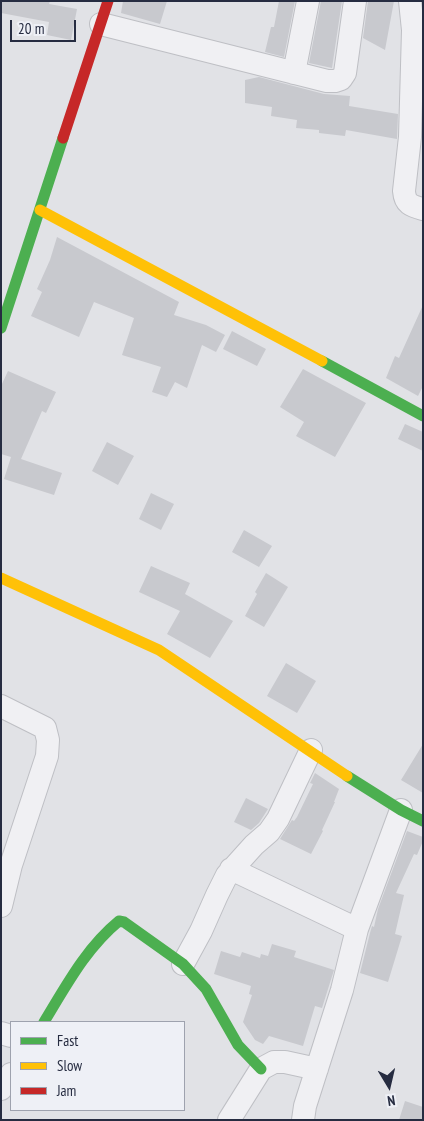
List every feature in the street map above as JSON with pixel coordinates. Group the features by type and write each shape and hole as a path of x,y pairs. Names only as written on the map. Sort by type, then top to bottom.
{"street":[{"path":"294,73 308,1"},
{"path":"1,328 103,8 294,73 327,81 335,81 341,79 345,73 355,1"},
{"path":"410,1 412,30 410,137 404,199 409,205 423,209"},
{"path":"40,210 423,416"},
{"path":"1,578 159,650 401,810 423,821"},
{"path":"1,706 45,728 48,740 47,756 11,866 1,906"},
{"path":"183,964 231,869 269,832 278,819 311,750"},
{"path":"303,1120 342,990 357,929 401,810"},
{"path":"231,869 357,929"},
{"path":"45,1021 78,966 109,927 119,921 124,922 183,964 206,988 222,1020 238,1045 261,1069"},
{"path":"229,1120 261,1069 274,1062 285,1062 317,1069"},
{"path":"1,1089 10,1076"}],"building":[{"path":"1,1 50,1 49,4 77,9 71,40 47,35 49,22 1,13"},
{"path":"123,1 167,1 160,24 121,13"},
{"path":"279,1 295,1 284,57 265,52 271,27 274,27"},
{"path":"321,1 342,1 332,68 309,63"},
{"path":"368,1 394,1 385,50 363,38"},
{"path":"259,77 324,94 350,96 349,106 398,114 397,139 346,130 345,136 319,133 319,130 296,128 297,120 271,116 272,107 245,103 245,80"},
{"path":"57,237 179,302 174,315 206,325 225,335 216,352 202,345 187,388 175,382 167,397 152,392 161,367 122,355 134,318 94,302 79,337 31,316 42,292 37,289 50,260"},
{"path":"423,305 423,386 418,396 386,378 395,356 399,358"},
{"path":"232,331 266,349 257,366 223,349"},
{"path":"303,369 366,403 335,457 296,436 304,422 280,407"},
{"path":"8,371 56,392 46,413 42,411 21,459 62,473 54,495 4,479 11,457 1,454 1,386"},
{"path":"405,424 423,432 423,451 398,439"},
{"path":"107,442 134,456 118,485 92,471"},
{"path":"151,493 174,504 161,530 139,519"},
{"path":"244,530 272,546 259,567 232,552"},
{"path":"151,566 190,583 185,594 233,621 210,658 167,634 180,611 139,592"},
{"path":"266,573 288,587 264,627 245,616 257,594 255,592"},
{"path":"286,663 316,681 297,713 267,696"},
{"path":"423,744 423,793 401,780"},
{"path":"315,773 339,789 323,831 311,854 280,839 292,820 294,821 297,817 313,784 310,783"},
{"path":"246,798 268,809 259,823 251,830 234,822"},
{"path":"407,831 423,837 423,841 417,855 414,854 396,893 404,895 395,934 402,936 388,982 360,973 372,926 374,927 378,909"},
{"path":"272,944 296,951 294,957 334,970 322,1008 315,1006 303,1046 269,1036 263,1044 255,1040 243,1022 252,995 249,994 251,986 214,974 221,951 240,957 242,952 260,958 261,954 268,956"},
{"path":"405,1101 423,1107 423,1120 399,1120"}],"traffic: fast":[{"path":"1,328 63,138"},
{"path":"322,361 423,416"},
{"path":"347,776 401,810 423,821"},
{"path":"45,1021 69,981 96,943 119,921 124,922 183,964 206,989 238,1045 261,1069"}],"traffic: slow":[{"path":"40,210 322,361"},
{"path":"1,578 159,650 347,776"}],"traffic: jam":[{"path":"63,138 108,1"}]}
